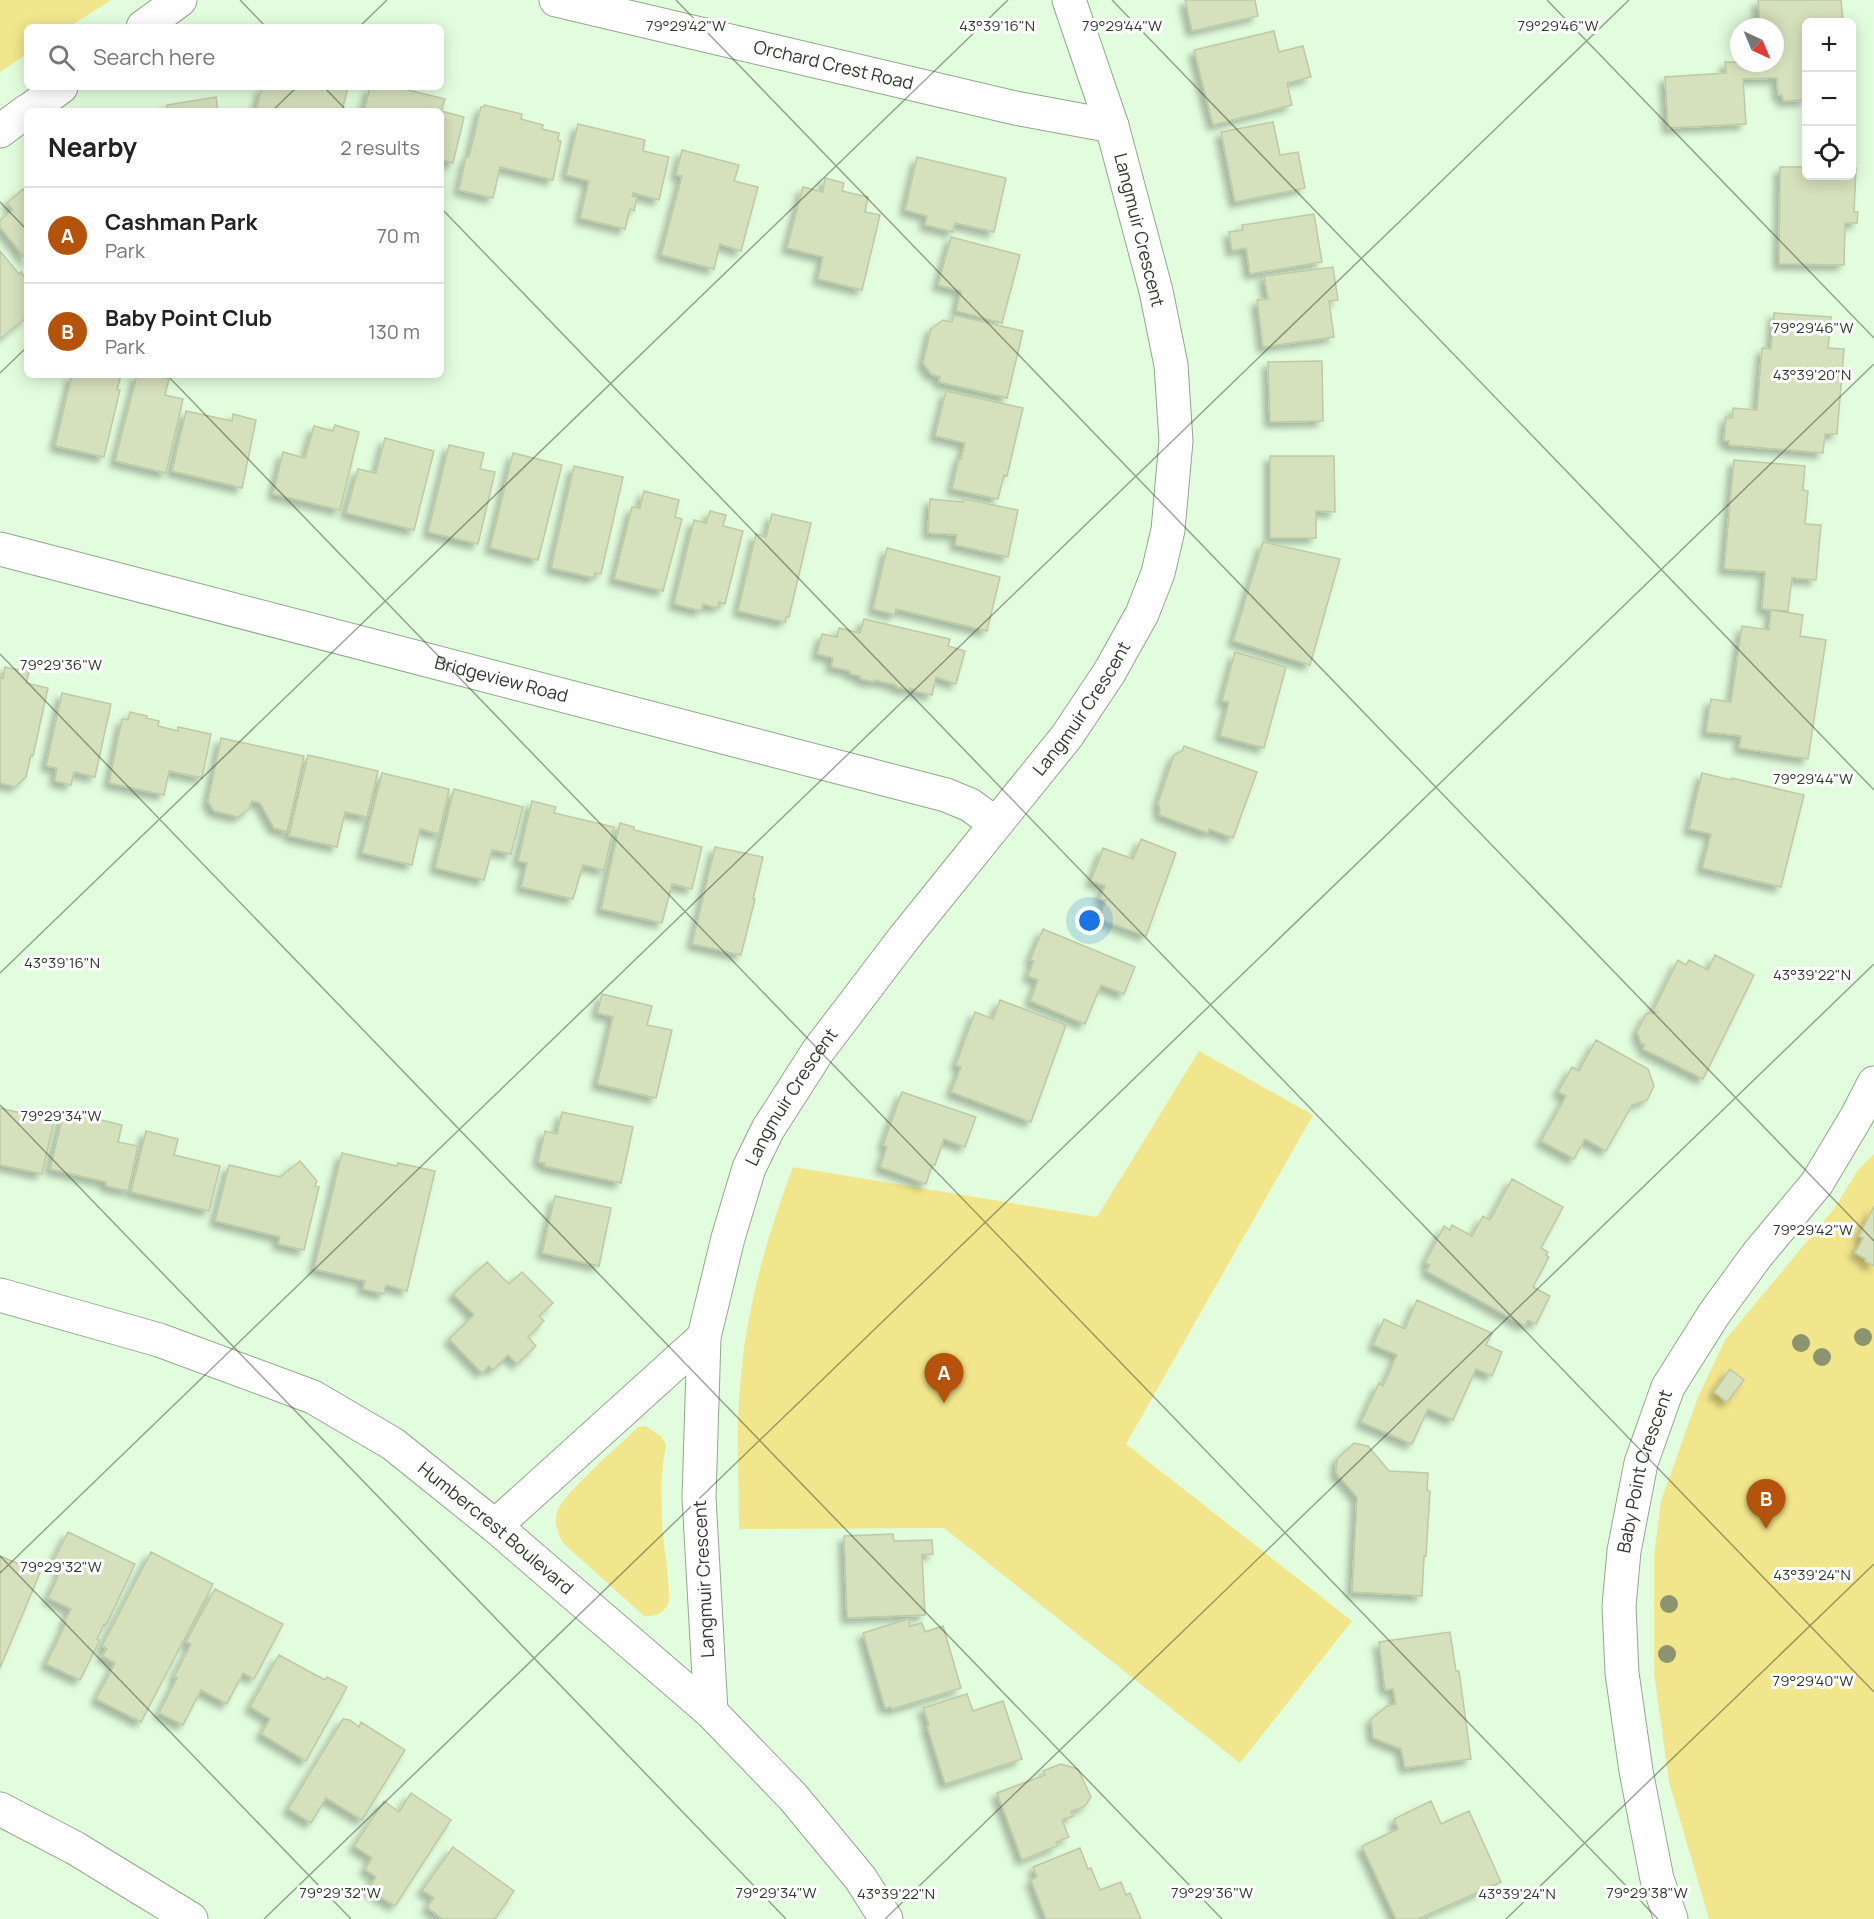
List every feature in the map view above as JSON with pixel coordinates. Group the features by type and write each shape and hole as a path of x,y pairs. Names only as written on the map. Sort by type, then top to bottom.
{"street":[{"path":"147,24 180,0"},
{"name":"Orchard Crest Road","path":"556,0 1015,108 1112,126"},
{"name":"Langmuir Crescent","path":"711,1712 699,1497 704,1337 728,1238 749,1168 768,1129 818,1051 904,938 1067,736 1109,673 1142,614 1158,573 1168,530 1176,441 1171,365 1156,291 1112,126 1069,0"},
{"path":"31,108 57,90"},
{"path":"0,131 24,113"},
{"name":"Bridgeview Road","path":"0,549 946,795 970,806 996,824"},
{"name":"Baby Point Crescent","path":"1671,1919 1657,1880 1635,1771 1622,1673 1619,1606 1624,1551 1641,1463 1668,1387 1714,1314 1756,1256 1817,1183 1874,1083"},
{"name":"Humbercrest Boulevard","path":"0,1295 159,1340 313,1397 393,1444 495,1526 711,1712 793,1797 861,1879 886,1919"},
{"path":"495,1526 704,1337"},
{"path":"0,1809 75,1848 191,1919"}],"shaded area":[{"path":"0,0 111,0 74,24 24,24 24,56 0,72"},
{"path":"1199,1051 1313,1115 1126,1444 1352,1621 1240,1763 944,1528 739,1529 739,1404 747,1330 766,1247 793,1167 1097,1217"},
{"path":"1874,1154 1874,1919 1709,1919 1669,1782 1654,1673 1654,1557 1661,1501 1698,1397 1725,1340 1833,1210 1858,1170"},
{"path":"645,1426 661,1436 666,1445 661,1500 669,1591 668,1604 664,1610 648,1616 644,1616 563,1543 556,1521 557,1512 562,1504 581,1482 638,1427"}],"building":[{"path":"1185,0 1255,0 1258,16 1192,31"},
{"path":"1758,0 1841,0 1843,18 1802,18 1802,100 1783,101 1782,95 1778,95 1777,78 1743,79 1746,124 1668,128 1665,77 1726,73 1725,62 1730,62 1730,72 1784,72 1784,18 1759,18"},
{"path":"1274,31 1279,52 1303,46 1311,77 1287,83 1292,105 1213,125 1194,50"},
{"path":"261,90 347,90 343,108 257,108"},
{"path":"369,90 408,90 445,99 442,108 365,108"},
{"path":"216,97 218,108 168,108 167,105"},
{"path":"484,105 522,114 521,119 543,125 542,129 559,133 558,141 561,141 553,180 500,167 493,198 459,190 466,157 469,157 481,107"},
{"path":"444,112 464,117 453,163 444,161"},
{"path":"1273,122 1280,155 1298,152 1305,188 1235,202 1221,132"},
{"path":"578,124 645,140 643,151 669,157 659,200 633,193 632,196 637,197 634,211 630,209 625,229 580,218 589,181 566,175"},
{"path":"682,150 739,165 734,181 758,187 741,251 720,244 714,269 661,255 682,176 676,175"},
{"path":"917,157 1006,178 994,232 955,223 953,232 925,225 927,216 905,210"},
{"path":"1780,167 1802,167 1802,180 1855,180 1854,212 1858,212 1857,223 1845,223 1844,265 1779,264"},
{"path":"825,178 844,183 842,191 868,197 865,212 880,215 862,290 818,279 823,257 787,248 803,187 823,192"},
{"path":"23,189 24,257 0,227 0,220 13,210 7,203"},
{"path":"1314,214 1322,262 1250,274 1246,248 1232,251 1229,232 1243,230 1242,225"},
{"path":"951,237 1020,255 1002,323 956,311 961,291 938,285"},
{"path":"0,251 19,274 21,272 24,276 24,319 0,339"},
{"path":"1333,267 1338,300 1329,301 1334,337 1263,347 1257,300 1268,299 1264,276"},
{"path":"1774,313 1831,317 1828,348 1844,349 1837,434 1825,434 1823,453 1729,445 1729,441 1724,441 1726,417 1732,418 1733,408 1757,410 1762,348 1771,349"},
{"path":"954,315 1023,331 1007,398 939,382 940,377 931,374 923,363 931,329 943,320 952,322"},
{"path":"1322,361 1323,421 1270,422 1268,362"},
{"path":"71,378 120,378 117,390 120,390 104,457 55,446"},
{"path":"136,378 169,379 165,395 183,399 166,473 115,461"},
{"path":"946,391 1023,408 1007,476 1004,475 998,499 952,489 965,443 935,436"},
{"path":"186,411 232,421 233,414 256,420 242,488 172,471"},
{"path":"335,425 359,432 340,510 273,494 283,452 305,458 314,426 333,431"},
{"path":"385,438 434,451 414,530 346,513 358,469 376,473"},
{"path":"449,445 484,453 480,469 495,472 478,544 428,532"},
{"path":"513,453 562,465 538,560 490,548"},
{"path":"1270,456 1334,456 1335,512 1316,511 1316,538 1270,538"},
{"path":"1734,460 1805,466 1803,490 1808,491 1805,524 1821,525 1816,580 1792,578 1788,611 1762,609 1765,572 1724,569"},
{"path":"574,466 623,477 601,574 595,573 594,578 551,568"},
{"path":"644,491 679,500 675,517 682,519 663,591 614,579 632,507 640,508"},
{"path":"930,499 963,502 964,499 1018,510 1008,557 955,545 957,535 928,533"},
{"path":"710,511 726,515 723,526 743,531 725,604 719,602 718,608 703,604 701,611 674,604 694,520 706,523"},
{"path":"772,514 811,523 789,617 786,617 785,622 738,611 756,534 766,537"},
{"path":"1263,542 1340,559 1310,665 1233,641"},
{"path":"887,548 1000,577 987,631 896,609 895,615 873,609"},
{"path":"1771,610 1803,615 1800,636 1826,640 1808,759 1739,748 1741,736 1706,732 1711,699 1731,702 1742,626 1769,630"},
{"path":"864,619 950,639 948,646 965,651 956,684 936,677 932,695 874,680 874,682 860,679 860,676 850,674 850,671 831,667 833,658 817,654 822,634 837,637 839,628 860,633"},
{"path":"1235,652 1286,667 1264,748 1220,736 1229,702 1222,701"},
{"path":"5,667 29,672 26,683 48,688 26,777 15,787 0,783 0,677 3,678"},
{"path":"62,693 111,704 95,777 74,772 71,785 55,781 57,768 46,766"},
{"path":"130,712 159,721 158,726 178,731 178,727 211,734 202,778 169,771 164,795 109,783 122,719 128,720"},
{"path":"221,738 304,756 287,832 274,828 260,803 252,801 249,809 238,817 214,811 208,802"},
{"path":"1184,746 1257,772 1233,838 1209,829 1208,833 1159,815 1158,803 1174,755 1182,751"},
{"path":"308,755 378,771 367,817 345,812 337,847 289,836"},
{"path":"382,773 449,789 439,834 420,829 412,865 362,853"},
{"path":"1702,773 1804,795 1781,887 1702,868 1711,834 1689,829"},
{"path":"454,789 523,807 511,854 492,850 484,880 435,868"},
{"path":"532,801 556,807 554,813 614,827 604,870 583,865 573,899 521,887 527,863 518,861"},
{"path":"620,823 634,827 634,830 702,847 692,889 672,884 662,923 601,909"},
{"path":"1141,839 1176,853 1146,936 1099,919 1106,900 1100,899 1105,886 1091,881 1103,848 1133,859"},
{"path":"715,847 763,857 741,955 692,944"},
{"path":"1043,929 1135,967 1124,994 1101,985 1085,1024 1030,1001 1038,980 1028,976 1034,961 1030,960"},
{"path":"1715,955 1754,975 1703,1079 1643,1049 1645,1045 1641,1043 1637,1032 1646,1014 1656,1012 1653,1011 1678,960 1686,965 1689,960 1708,970"},
{"path":"602,994 652,1006 647,1025 672,1030 656,1098 597,1084 613,1017 597,1013"},
{"path":"1000,1000 1066,1025 1031,1122 951,1092 961,1067 956,1065 975,1012 993,1019"},
{"path":"1596,1040 1648,1069 1654,1086 1647,1100 1632,1105 1606,1151 1585,1139 1574,1159 1541,1141 1566,1096 1558,1092 1572,1067 1579,1071"},
{"path":"902,1092 976,1117 965,1147 944,1139 926,1184 880,1167 887,1147 883,1145"},
{"path":"0,1108 54,1121 42,1174 0,1165"},
{"path":"64,1111 122,1125 118,1142 138,1146 128,1191 106,1186 106,1182 50,1169"},
{"path":"562,1112 633,1127 621,1183 544,1166 545,1163 538,1162 545,1131 557,1134"},
{"path":"146,1131 178,1139 174,1155 220,1166 209,1211 131,1192"},
{"path":"342,1153 397,1166 398,1163 435,1171 407,1291 386,1285 384,1294 363,1289 365,1281 314,1269"},
{"path":"300,1161 317,1181 315,1186 319,1187 304,1250 278,1244 280,1237 215,1221 229,1165 280,1177"},
{"path":"1512,1179 1563,1207 1541,1248 1548,1252 1546,1255 1549,1257 1533,1287 1550,1296 1536,1324 1528,1320 1525,1326 1426,1271 1430,1265 1425,1263 1444,1226 1450,1230 1452,1225 1472,1236 1483,1216 1490,1220"},
{"path":"555,1196 611,1208 599,1266 542,1253"},
{"path":"1874,1206 1874,1266 1855,1253 1863,1238 1859,1236"},
{"path":"487,1262 509,1284 522,1272 553,1303 539,1316 544,1321 528,1337 536,1346 517,1364 508,1355 493,1370 489,1366 482,1373 449,1339 474,1315 453,1294"},
{"path":"1417,1300 1492,1333 1486,1345 1502,1352 1492,1376 1476,1369 1453,1420 1428,1409 1412,1444 1361,1422 1379,1383 1383,1386 1397,1355 1373,1345 1384,1319 1405,1329"},
{"path":"1730,1369 1744,1380 1727,1402 1714,1392"},
{"path":"1354,1443 1368,1446 1389,1471 1428,1473 1427,1490 1430,1491 1422,1596 1352,1592 1357,1497 1336,1473 1337,1459"},
{"path":"68,1532 135,1564 106,1625 104,1624 97,1639 100,1640 80,1680 46,1664 71,1609 48,1598 62,1568 52,1564"},
{"path":"893,1534 894,1541 932,1540 933,1554 922,1555 925,1615 847,1618 844,1536"},
{"path":"151,1552 213,1584 141,1722 96,1699 115,1663 102,1656 107,1649 102,1646"},
{"path":"0,1556 40,1573 0,1668"},
{"path":"215,1589 283,1624 254,1679 243,1673 227,1704 201,1690 183,1725 159,1713 191,1644 186,1642"},
{"path":"908,1619 910,1626 922,1623 925,1632 943,1626 961,1688 892,1709 891,1707 885,1708 863,1633"},
{"path":"1450,1632 1456,1671 1459,1671 1471,1759 1405,1768 1401,1749 1373,1738 1371,1719 1387,1706 1396,1704 1393,1689 1385,1690 1379,1642"},
{"path":"279,1655 325,1680 327,1677 347,1687 306,1761 261,1734 270,1719 250,1707"},
{"path":"967,1694 973,1711 1003,1701 1022,1759 945,1784 923,1708"},
{"path":"343,1719 350,1720 359,1727 361,1722 405,1750 362,1820 326,1798 311,1823 288,1809"},
{"path":"1061,1764 1078,1769 1091,1797 1085,1806 1071,1812 1073,1816 1062,1820 1069,1837 1056,1842 1057,1846 1022,1860 997,1793 1045,1775 1043,1771"},
{"path":"411,1793 451,1820 395,1906 368,1889 376,1877 365,1869 372,1858 354,1846 384,1801 399,1812"},
{"path":"1431,1801 1441,1824 1469,1811 1501,1882 1418,1919 1396,1919 1362,1846 1398,1829 1394,1819"},
{"path":"453,1847 514,1891 495,1919 440,1919 427,1907 434,1898 422,1890"},
{"path":"1080,1848 1088,1869 1091,1868 1100,1890 1121,1882 1126,1895 1130,1893 1141,1919 1046,1919 1031,1880 1037,1877 1033,1867"}],"place":[{"name":"Cashman Park","path":"944,1403"},
{"name":"Baby Point Club","path":"1766,1529"}]}
